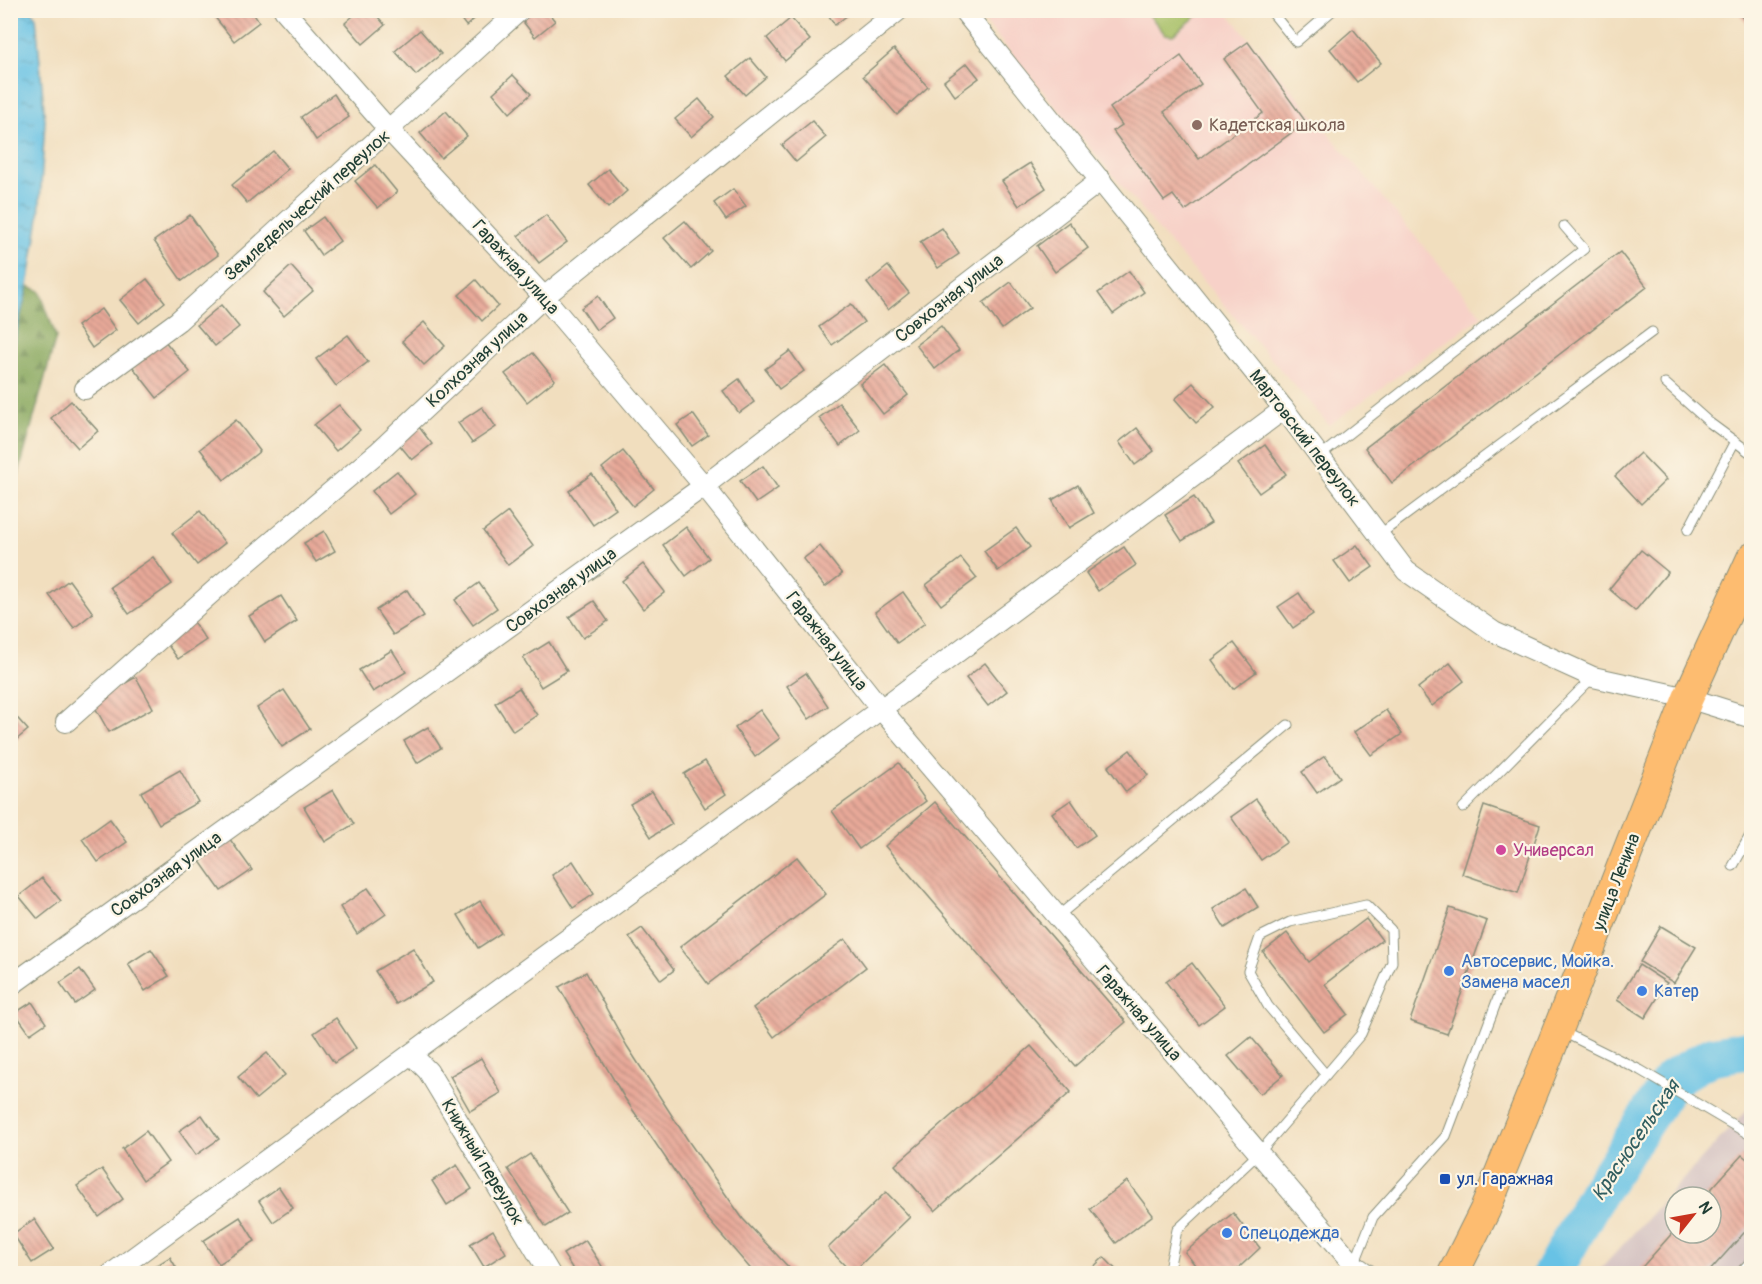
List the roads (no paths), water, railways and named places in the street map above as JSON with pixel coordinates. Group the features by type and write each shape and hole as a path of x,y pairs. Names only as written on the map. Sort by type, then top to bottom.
{"main road":[{"name":"улица Ленина","path":"1453,1274 1485,1210 1688,698 1752,558"}],"street":[{"name":"Гаражная улица","path":"284,10 389,130 544,297 704,486 881,709 1360,1269"},
{"name":"Земледельческий переулок","path":"85,389 178,321 520,10"},
{"name":"Колхозная улица","path":"66,722 217,588 377,453 544,297 899,10"},
{"name":"Мартовский переулок","path":"963,10 1284,409 1406,571 1494,632 1593,677 1688,698 1752,718"},
{"name":"Совхозная улица","path":"10,986 704,486 1101,180"},
{"path":"111,1274 881,709 1284,409"},
{"name":"Книжный переулок","path":"411,1054 428,1071 550,1274"}],"lane":[{"path":"1270,10 1296,42 1333,10"},
{"path":"1320,456 1584,249 1564,226"},
{"path":"1379,535 1652,332"},
{"path":"1665,383 1710,423 1752,454"},
{"path":"1688,530 1735,441"},
{"path":"1463,808 1593,677"},
{"path":"1057,917 1288,725"},
{"path":"1733,866 1752,832"},
{"path":"1168,1274 1177,1230 1259,1153 1326,1075 1361,1034 1392,962 1391,930 1366,905 1290,922 1260,937 1248,971 1268,1006 1326,1075"},
{"path":"1360,1269 1373,1217 1446,1136 1501,990"},
{"path":"1558,1030 1640,1070 1752,1136"},
{"path":"1739,1274 1752,1260"}],"water":[{"path":"11,10 32,11 36,17 45,121 39,217 28,286 11,354"}],"waterway":[{"name":"Красносельская","path":"1552,1274 1596,1195 1672,1079 1711,1056 1752,1049"}],"place":[{"name":"Кадетская школа","path":"1197,125"},
{"name":"Универсал","path":"1501,850"},
{"name":"Автосервис, Мойка. Замена масел","path":"1449,971"},
{"name":"Катер","path":"1642,991"},
{"name":"ул. Гаражная","path":"1445,1179"},
{"name":"Спецодежда","path":"1227,1233"}]}
